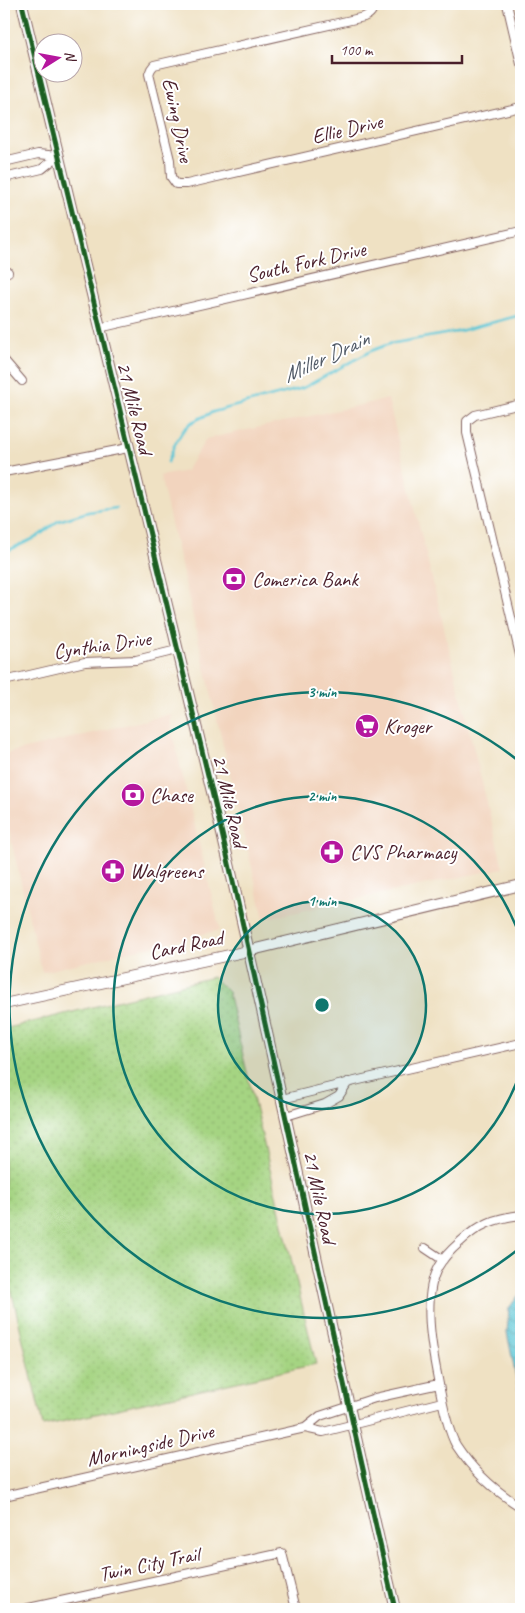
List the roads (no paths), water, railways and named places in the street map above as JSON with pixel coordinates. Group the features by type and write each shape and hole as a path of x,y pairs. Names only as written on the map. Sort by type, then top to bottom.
{"street":[{"name":"21 Mile Road","path":"22,4 248,951 395,1609"},
{"path":"507,4 521,64"},
{"name":"Ewing Drive","path":"181,185 176,184 172,177 170,160 149,74 150,69 154,66 358,19 368,15 373,7"},
{"name":"Ellie Drive","path":"181,185 521,107"},
{"path":"4,162 38,154 58,156"},
{"path":"4,178 42,169 58,156"},
{"name":"South Fork Drive","path":"99,328 521,230"},
{"path":"4,360 22,381"},
{"path":"521,404 475,415 467,421 467,433 521,659"},
{"path":"4,472 128,448"},
{"name":"Cynthia Drive","path":"4,681 85,662 136,660 177,650"},
{"name":"Card Road","path":"4,1004 248,951 521,885"},
{"path":"282,1099 521,1043"},
{"path":"286,1116 325,1104 339,1096 348,1082"},
{"path":"521,1215 490,1221 468,1235 443,1260 438,1268 431,1289 430,1314 431,1345 442,1402 455,1443 479,1475 503,1496 521,1507"},
{"path":"425,1248 443,1260"},
{"name":"Morningside Drive","path":"305,1428 320,1416 375,1398 439,1384"},
{"name":"Morningside Drive","path":"4,1496 305,1428 323,1432 442,1402"},
{"name":"Twin City Trail","path":"24,1609 282,1552 296,1609"}],"water":[{"path":"521,1292 521,1403 507,1332 509,1308"}],"waterway":[{"name":"Miller Drain","path":"168,462 182,432 192,422 213,412 303,388 373,350 389,344 456,332 521,315"},
{"name":"Miller Drain","path":"4,555 7,551 37,537 58,521 88,512 116,508"}],"place":[{"name":"Comerica Bank","path":"234,579"},
{"name":"Kroger","path":"367,726"},
{"name":"Chase","path":"133,795"},
{"name":"CVS Pharmacy","path":"332,852"},
{"name":"Walgreens","path":"113,871"}]}
